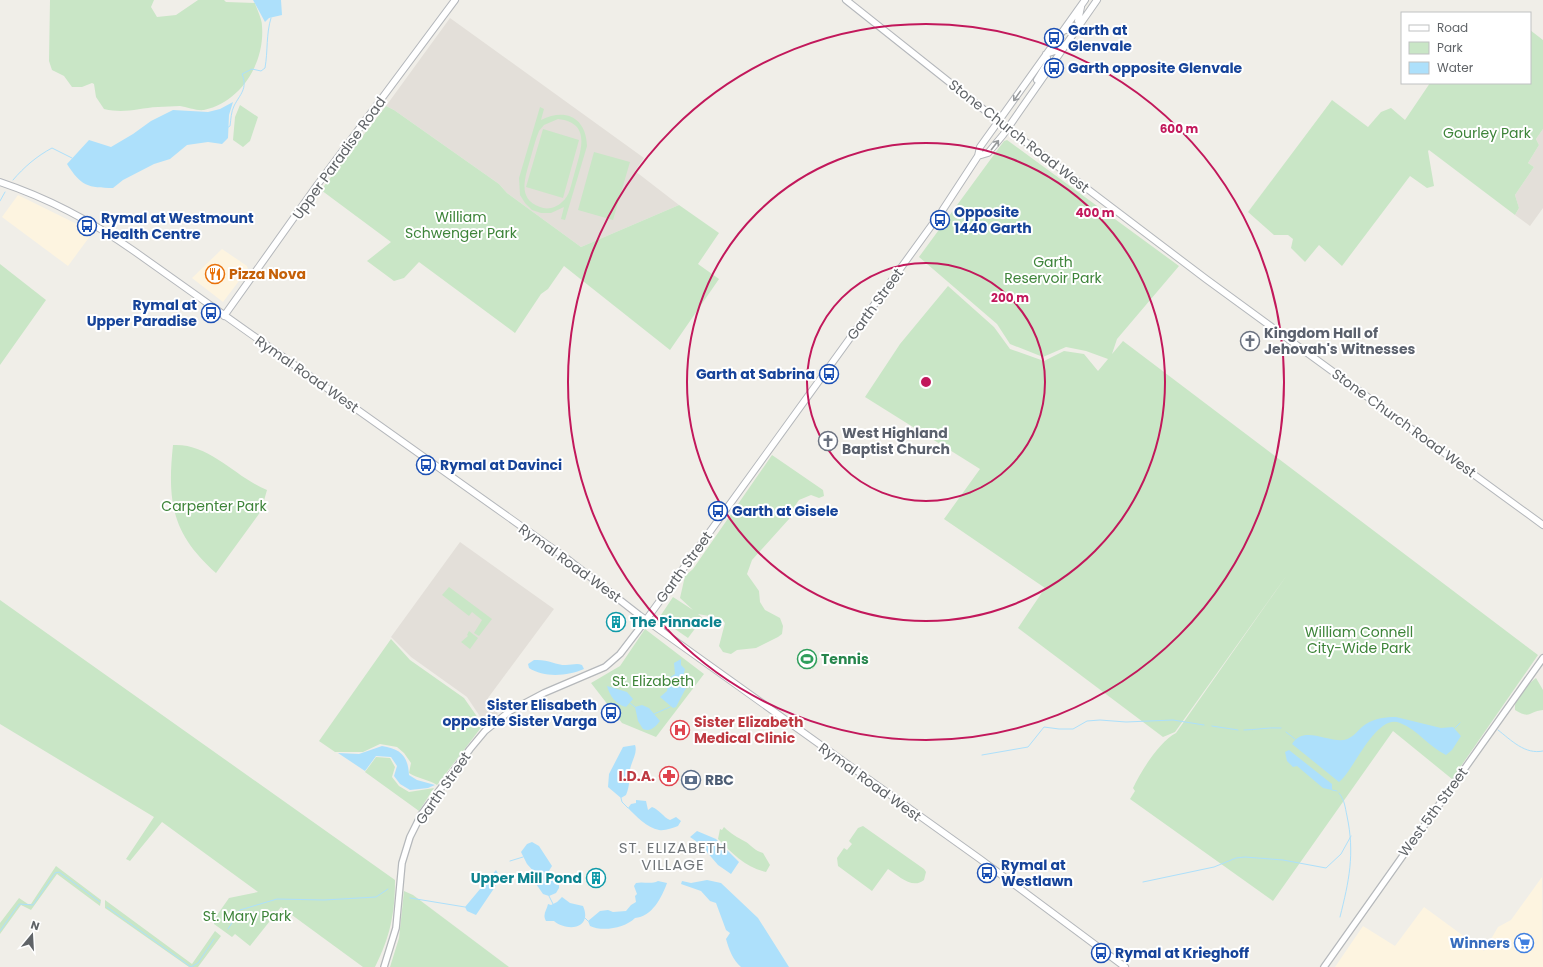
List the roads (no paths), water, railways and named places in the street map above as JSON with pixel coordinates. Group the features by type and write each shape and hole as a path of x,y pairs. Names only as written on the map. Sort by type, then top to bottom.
{"main road":[{"name":"Upper Paradise Road","path":"224,316 315,188 455,0"},
{"name":"Stone Church Road West","path":"846,0 1007,128 1206,279 1543,525"},
{"name":"Garth Street","path":"978,156 988,153 1097,0"},
{"name":"Garth Street","path":"646,620 938,218 978,156 980,147 1084,2"},
{"path":"1060,34 1075,25 1080,25 1078,21 1084,2"},
{"path":"1025,103 1048,62 1046,54 1055,51 1071,38"},
{"name":"Rymal Road West","path":"0,182 56,204 98,227 566,558 646,620 980,860 1125,967"}],"street":[{"name":"Garth Street","path":"384,967 396,928 402,863 410,838 421,815 472,746 492,724 515,708 605,667 620,654 646,620"},
{"name":"West 5th Street","path":"1324,967 1543,658"}],"water":[{"path":"253,0 281,0 282,15 269,18 265,22"},
{"path":"233,102 229,115 228,138 222,144 208,142 187,145 170,159 154,164 123,180 113,188 97,187 86,184 77,177 67,164 89,140 111,147 151,121 173,110 208,112 220,109"},
{"path":"681,659 681,665 685,669 682,680 686,688 676,707 673,708 660,697 667,691 669,678 675,674 674,663"},
{"path":"534,660 543,660 562,665 580,664 584,669 571,673 549,675 529,668 528,664"},
{"path":"607,686 627,692 633,699 626,707 622,706 614,699"},
{"path":"642,705 649,708 660,721 655,727 648,730 643,729 638,721 635,707"},
{"path":"1396,717 1441,728 1453,727 1461,736 1452,750 1446,755 1434,748 1406,726 1400,723 1391,722 1382,727 1374,735 1345,776 1339,782 1292,744 1297,738 1309,735 1344,740 1351,737 1363,726 1373,720"},
{"path":"635,745 636,751 630,770 628,789 626,795 621,798 608,787 609,774 623,747"},
{"path":"382,746 394,749 402,754 407,762 409,775 417,780 435,785 428,788 410,790 400,784 394,776 397,766 391,757 376,756 365,771 338,753 359,754"},
{"path":"1289,750 1332,784 1332,790 1323,788 1297,766 1293,767 1287,761 1285,752"},
{"path":"636,800 646,801 648,810 652,807 670,820 676,817 681,821 678,826 666,830 659,830 650,827 628,808 631,804 636,803"},
{"path":"697,831 716,839 739,862 731,874 718,865 700,844 690,837"},
{"path":"532,842 539,846 552,866 547,874 548,878 555,876 559,878 559,888 556,893 549,896 543,894 534,881 536,874 527,864 521,852 527,844"},
{"path":"496,870 500,877 499,881 476,915 467,911 465,907"},
{"path":"707,880 721,883 758,918 789,967 741,967 738,964 728,947 726,939 730,933 726,930 716,903 710,901 701,891 681,884 682,881 691,883"},
{"path":"658,881 667,883 656,905 646,914 635,918 620,927 601,929 590,926 588,921 600,911 626,911 636,902 635,896 637,894 634,886 636,883 652,883"},
{"path":"562,897 570,903 583,906 585,920 582,924 572,927 565,927 554,921 546,921 545,914 548,904 551,905 557,902"}],"waterway":[{"path":"227,128 230,126 233,108 244,88 244,79 242,74 252,69 261,71 265,68 268,30 271,18"},
{"path":"13,180 31,162 52,148 72,158"},
{"path":"0,201 5,192"},
{"path":"630,703 635,707"},
{"path":"654,714 670,707"},
{"path":"982,755 1028,747 1044,727 1073,729 1087,721 1100,720 1126,722 1173,720 1204,725"},
{"path":"1455,728 1460,723"},
{"path":"1212,726 1238,730"},
{"path":"1244,730 1281,728"},
{"path":"1498,730 1524,749 1536,752 1543,751"},
{"path":"1286,732 1295,739"},
{"path":"1332,790 1337,791"},
{"path":"1339,793 1344,801 1351,843 1350,867 1340,917"},
{"path":"621,798 622,802 628,808"},
{"path":"1143,882 1214,867 1236,858 1245,857 1283,860 1326,868 1341,854 1351,836"},
{"path":"510,861 523,857"},
{"path":"0,931 19,904 33,905 55,873 59,872 100,902"},
{"path":"228,929 240,910 277,899 324,900 376,897 388,889"},
{"path":"549,896 553,904"},
{"path":"410,898 465,907"},
{"path":"107,907 191,967 198,963 214,939"},
{"path":"584,917 588,921"}],"place":[{"name":"Garth at Glenvale","path":"1054,38"},
{"name":"Garth opposite Glenvale","path":"1054,68"},
{"name":"Opposite 1440 Garth","path":"940,220"},
{"name":"Rymal at Westmount Health Centre","path":"87,226"},
{"name":"Pizza Nova","path":"215,274"},
{"name":"Rymal at Upper Paradise","path":"211,313"},
{"name":"Kingdom Hall of Jehovah's Witnesses","path":"1250,341"},
{"name":"Garth at Sabrina","path":"829,374"},
{"name":"West Highland Baptist Church","path":"828,441"},
{"name":"Rymal at Davinci","path":"426,465"},
{"name":"Garth at Gisele","path":"718,511"},
{"name":"The Pinnacle","path":"616,622"},
{"name":"Tennis","path":"807,659"},
{"name":"Sister Elisabeth opposite Sister Varga","path":"611,713"},
{"name":"Sister Elizabeth Medical Clinic","path":"680,730"},
{"name":"I.D.A.","path":"669,776"},
{"name":"RBC","path":"691,780"},
{"name":"Rymal at Westlawn","path":"987,873"},
{"name":"Upper Mill Pond","path":"596,878"},
{"name":"Winners","path":"1524,943"},
{"name":"Rymal at Krieghoff","path":"1101,953"}],"district":[{"name":"ST. ELIZABETH VILLAGE","path":"673,856"}],"park label":[{"name":"Gourley Park","path":"1487,133"},
{"name":"William Schwenger Park","path":"461,226"},
{"name":"Garth Reservoir Park","path":"1053,270"},
{"name":"Carpenter Park","path":"214,506"},
{"name":"William Connell City-Wide Park","path":"1359,640"},
{"name":"St. Elizabeth","path":"653,681"},
{"name":"St. Mary Park","path":"247,916"}]}
